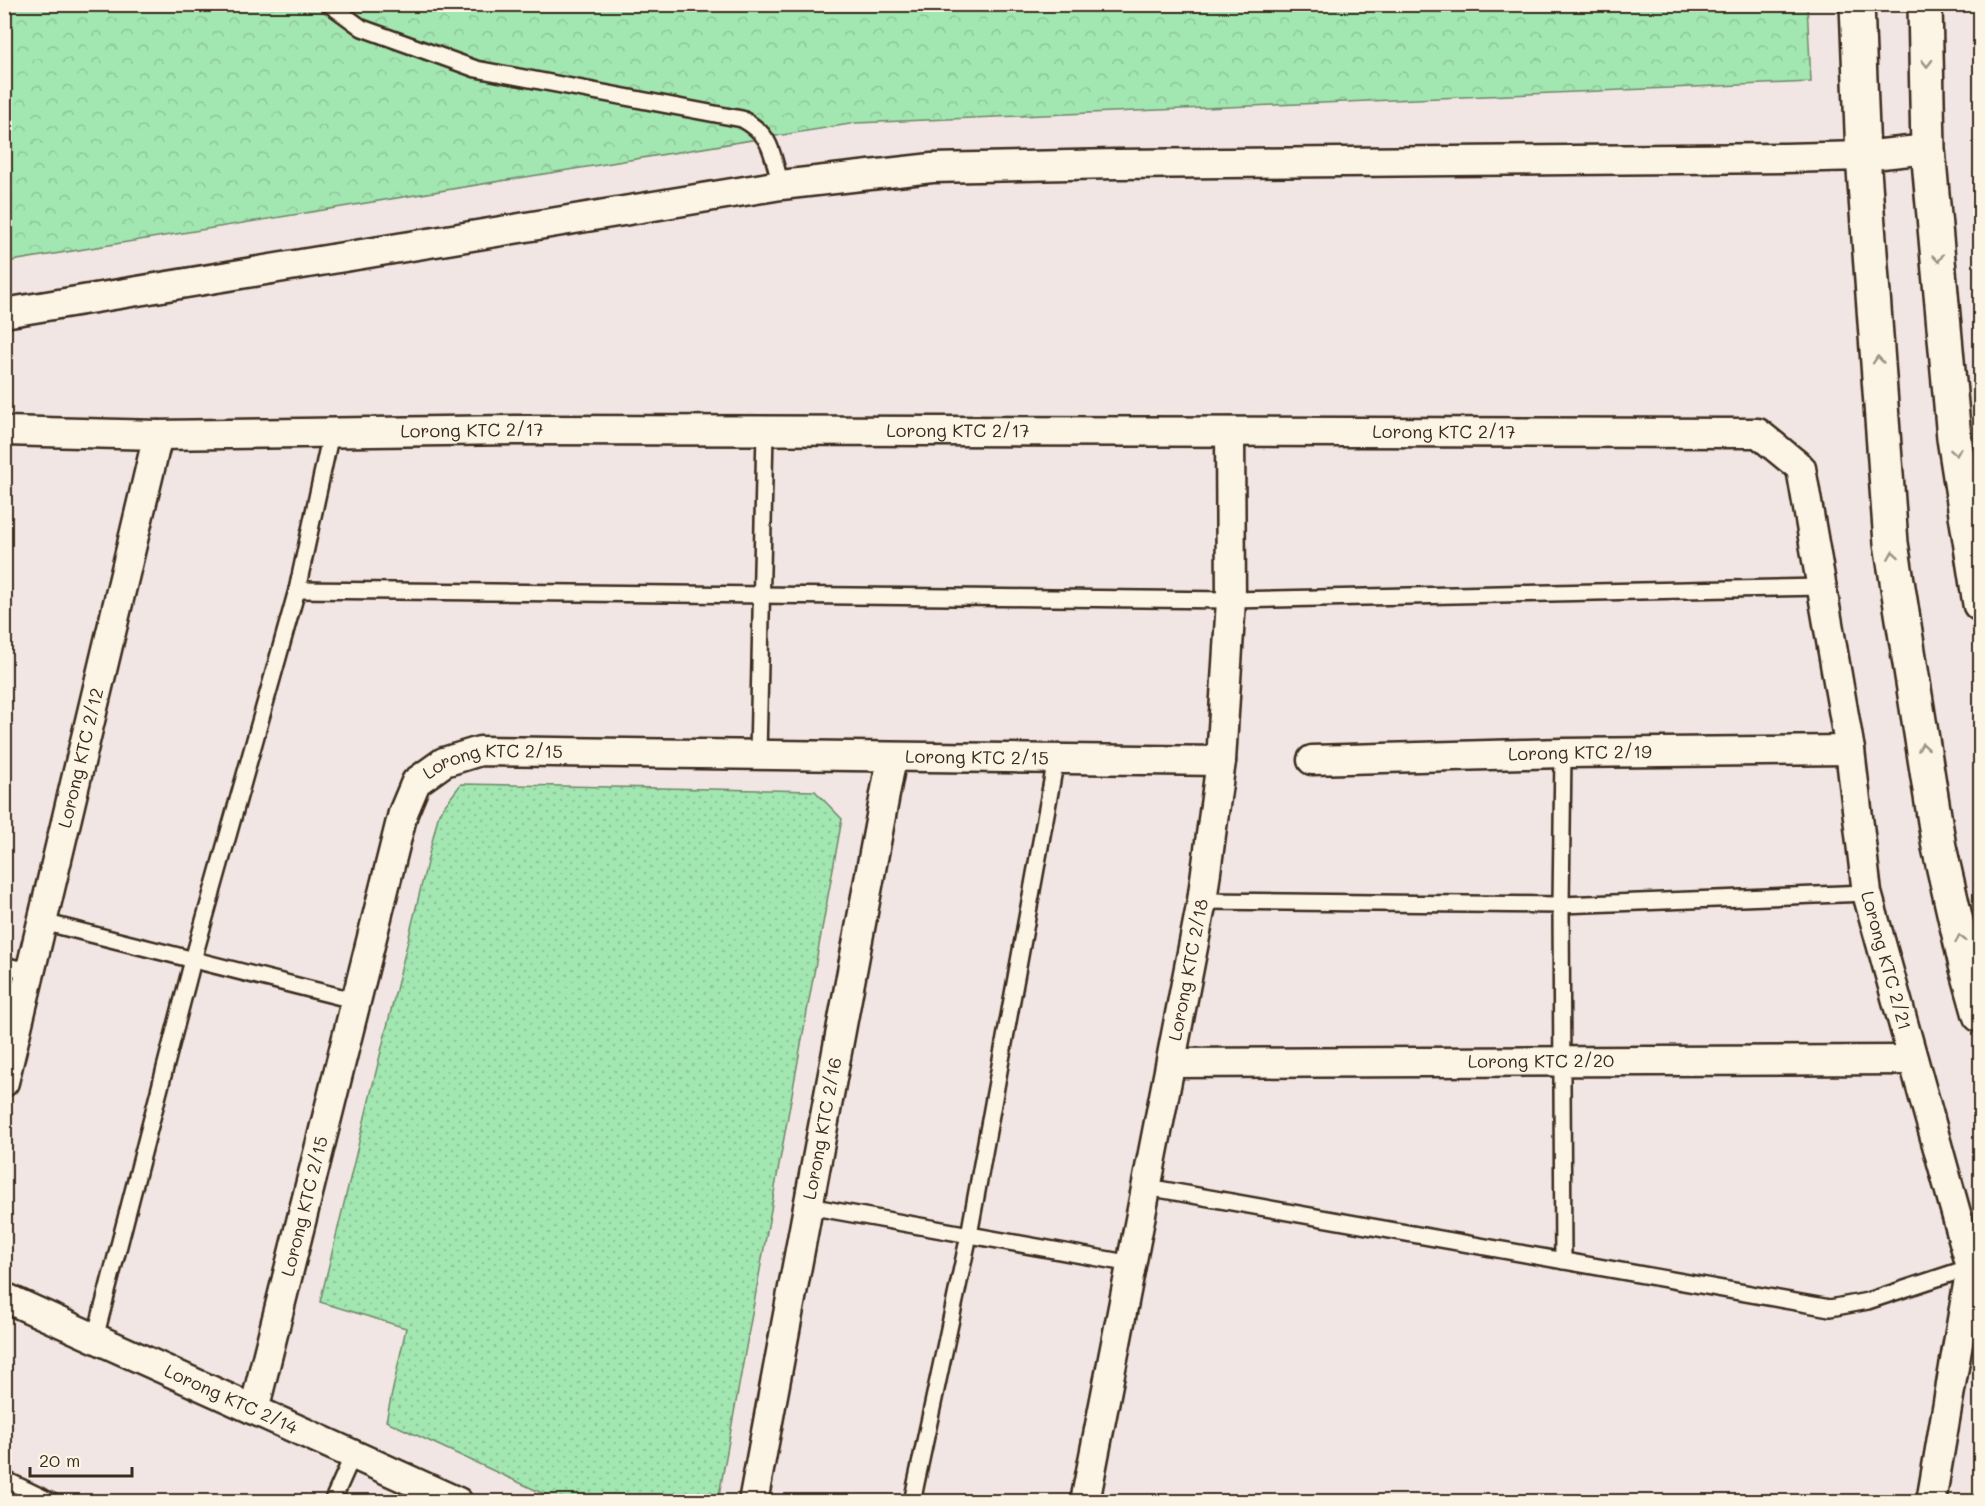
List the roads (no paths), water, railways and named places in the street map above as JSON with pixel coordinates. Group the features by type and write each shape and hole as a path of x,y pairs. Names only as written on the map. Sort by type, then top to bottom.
{"street":[{"path":"1857,4 1863,156 1891,543 1939,847 1980,1016"},
{"path":"1925,4 1929,149 1954,438 1980,603"},
{"path":"4,313 781,184 932,168 1863,156 1929,149"},
{"name":"Lorong KTC 2/17","path":"4,431 158,435 515,430 1758,433"},
{"name":"Lorong KTC 2/18","path":"1084,1502 1202,901 1221,761 1231,600 1230,432"},
{"name":"Lorong KTC 2/21","path":"1758,433 1802,468 1850,750 1868,893 1971,1267 1931,1502"},
{"name":"Lorong KTC 2/12","path":"4,1082 18,968 43,922 158,435"},
{"name":"Lorong KTC 2/19","path":"1312,760 1563,753 1850,750"},
{"name":"Lorong KTC 2/15","path":"254,1410 403,813 416,782 444,762 480,752 1221,761"},
{"name":"Lorong KTC 2/16","path":"753,1502 892,757"},
{"name":"Lorong KTC 2/20","path":"1172,1063 1913,1060"},
{"name":"Lorong KTC 2/14","path":"4,1297 458,1502"}],"lane":[{"path":"329,4 362,28 476,69 742,119 758,128 768,140 781,184"},
{"path":"758,755 765,431"},
{"path":"95,1338 192,960 297,590 331,433"},
{"path":"297,590 1231,600 1822,587"},
{"path":"1563,753 1561,905 1563,1261"},
{"path":"912,1502 969,1235 1056,759"},
{"path":"1202,901 1561,905 1868,893"},
{"path":"43,922 357,1001"},
{"path":"1147,1187 1830,1308 1868,1301 1971,1267"},
{"path":"808,1206 1132,1264"},
{"path":"332,1502 353,1455"},
{"path":"4,1479 52,1502"}]}
